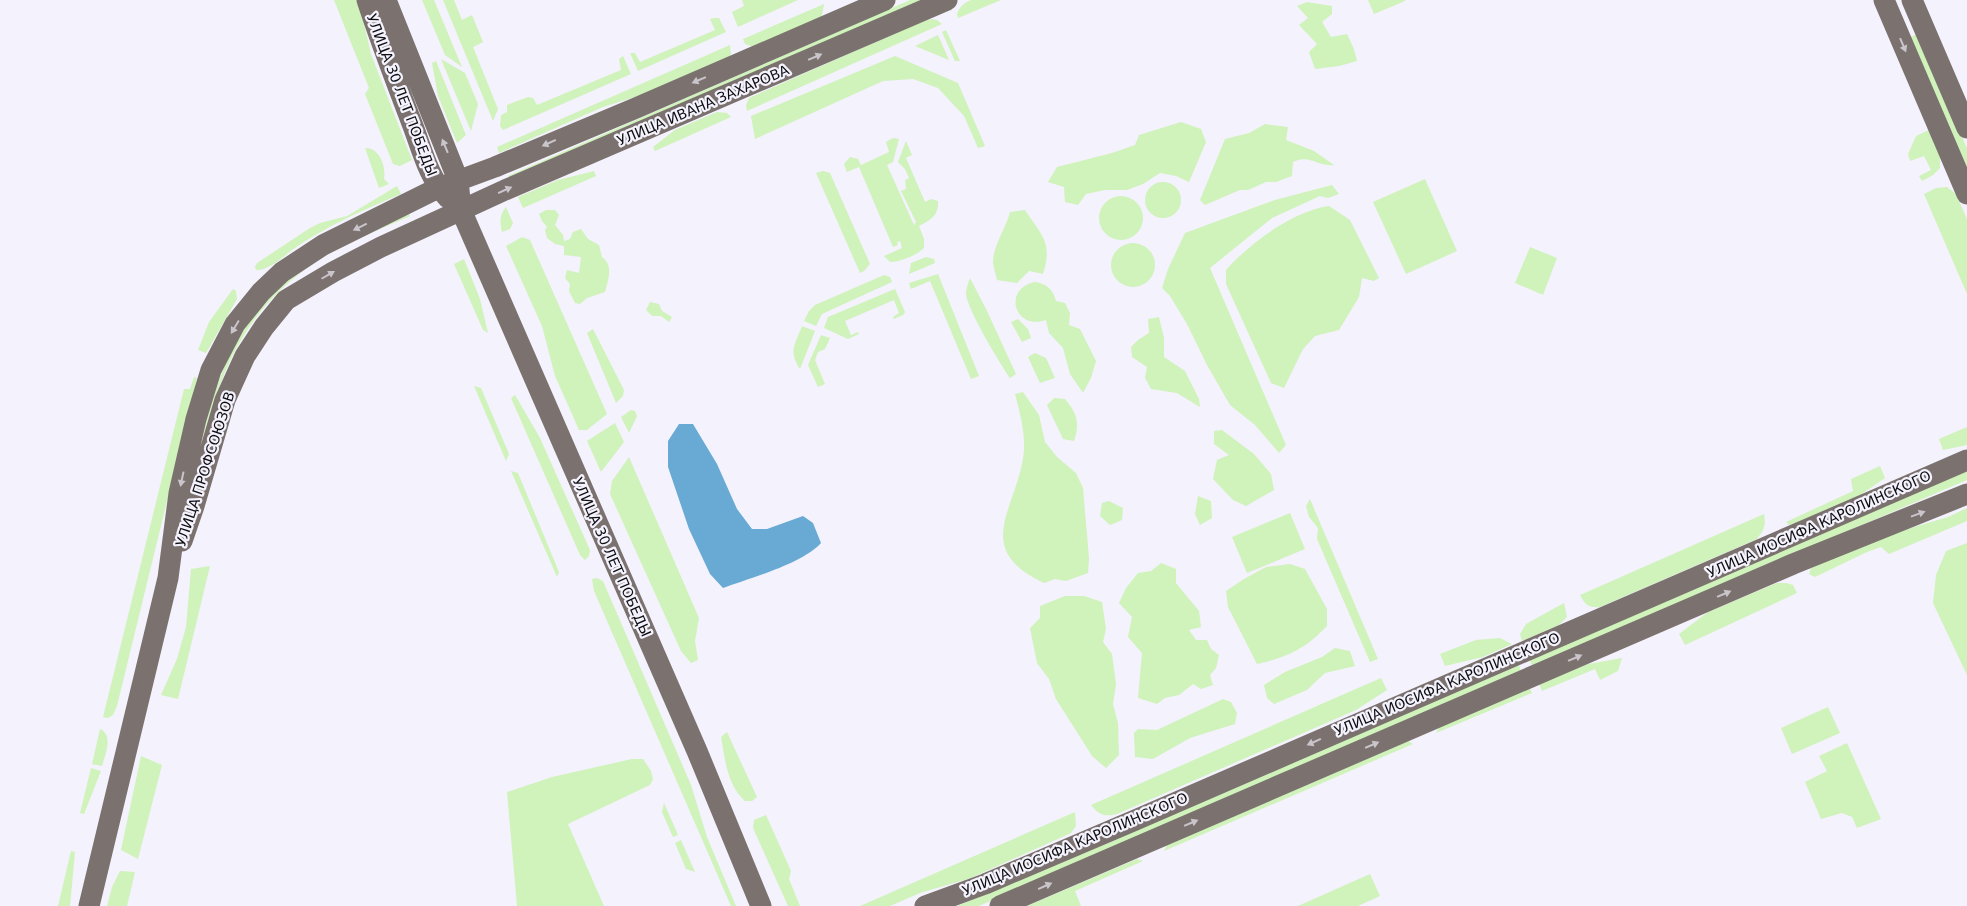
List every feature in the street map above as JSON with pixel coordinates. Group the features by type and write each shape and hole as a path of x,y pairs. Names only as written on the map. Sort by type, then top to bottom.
{"main road":[{"name":"УЛИЦА 30 ЛЕТ ПОБЕДЫ","path":"367,0 382,47 438,188 460,210"},
{"name":"УЛИЦА 30 ЛЕТ ПОБЕДЫ","path":"386,0 458,180 460,210 693,742 761,906"},
{"name":"УЛИЦА ИВАНА ЗАХАРОВА","path":"438,188 495,167 636,108 885,0"},
{"name":"УЛИЦА ИВАНА ЗАХАРОВА","path":"460,210 947,0"},
{"path":"1884,0 1967,194"},
{"path":"1912,0 1967,128"},
{"name":"УЛИЦА ПРОФСОЮЗОВ","path":"90,906 168,578 180,493 196,419 211,370 236,324 261,292 282,272 323,245 438,188"},
{"name":"УЛИЦА ПРОФСОЮЗОВ","path":"168,578 194,506 225,400 245,356 264,327 286,300 333,272 381,247 460,210"},
{"name":"УЛИЦА ИОСИФА КАРОЛИНСКОГО","path":"925,906 985,884 1967,460"},
{"name":"УЛИЦА ИОСИФА КАРОЛИНСКОГО","path":"1000,906 1793,564 1967,494"}],"green space":[{"path":"334,0 356,0 362,15 371,54 412,160 400,166 393,164 365,94 369,88"},
{"path":"422,0 434,0 462,67 445,55"},
{"path":"443,0 454,0 462,20 472,15 483,42 473,47 498,109 493,121"},
{"path":"742,0 798,0 738,27 732,12 744,6"},
{"path":"910,0 925,0 510,182 508,176"},
{"path":"971,0 1001,0 958,18 957,14 961,7"},
{"path":"1368,0 1405,0 1405,1 1374,14"},
{"path":"1307,2 1332,6 1332,14 1322,22 1331,37 1347,34 1357,61 1339,66 1315,69 1309,52 1317,44 1299,25 1308,18 1297,6"},
{"path":"824,4 819,20 756,48 745,44 743,39"},
{"path":"719,18 726,32 638,71 630,53 635,53 640,62 715,30 710,19"},
{"path":"932,19 942,24 747,111 746,105 749,98 923,21"},
{"path":"946,30 960,61 955,61 942,32"},
{"path":"1917,34 1967,148 1967,173 1908,38"},
{"path":"938,35 949,60 915,46"},
{"path":"730,45 731,54 727,60 657,90 603,107 499,153 497,147"},
{"path":"623,56 631,74 503,130 500,126 501,115 507,112 507,105 528,97 533,98 537,105 621,70 619,59"},
{"path":"895,56 958,83 985,146 978,148 964,116 938,88 913,79 883,81 755,139 751,116"},
{"path":"441,59 465,73 478,104 471,131"},
{"path":"436,61 466,135 457,143 438,96 432,63"},
{"path":"717,112 727,113 731,117 655,151 653,147 675,130"},
{"path":"1181,122 1201,129 1206,142 1189,182 1176,176 1160,173 1143,184 1127,190 1105,190 1086,194 1078,205 1065,202 1064,187 1048,182 1057,167 1135,145 1139,135"},
{"path":"1265,124 1288,127 1286,140 1314,151 1334,165 1304,159 1299,160 1293,162 1292,176 1276,182 1266,182 1248,190 1240,190 1205,205 1200,200 1225,139 1249,133"},
{"path":"1929,130 1940,157 1940,168 1933,175 1922,181 1919,176 1931,170 1924,156 1910,161 1908,154 1916,136"},
{"path":"893,138 899,139 893,162 887,165 914,225 916,222 901,191 906,189 905,180 909,178 905,169 898,162 906,141 912,155 906,158 925,202 931,199 938,201 938,206 933,217 919,226 924,239 924,248 908,258 890,262 884,256 902,248 900,241 897,242 898,245 893,247 859,167 847,172 844,164 850,157 858,159 861,165 889,152 886,142"},
{"path":"365,148 378,154 383,163 384,179 389,184 379,188"},
{"path":"594,171 596,176 523,208 518,197 558,180"},
{"path":"823,171 830,173 870,264 860,273 816,173"},
{"path":"1425,179 1457,251 1406,274 1373,202"},
{"path":"1163,182 1170,183 1176,187 1180,193 1180,207 1176,213 1170,217 1163,218 1156,217 1150,213 1146,207 1145,200 1146,193 1150,187 1156,183"},
{"path":"1332,185 1339,194 1328,198 1320,196 1272,218 1210,268 1286,445 1279,453 1255,425 1230,405 1207,365 1187,324 1170,296 1162,288 1168,269 1185,233 1275,200"},
{"path":"397,186 401,194 331,226 305,241 270,266 256,270 257,263 310,228 320,223 347,216"},
{"path":"1947,187 1956,194 1967,219 1967,294 1924,194 1936,188"},
{"path":"1117,196 1125,196 1137,202 1143,218 1137,234 1125,240 1117,240 1105,234 1099,222 1099,214 1105,202"},
{"path":"1329,206 1350,220 1379,278 1374,281 1362,278 1359,297 1339,330 1315,336 1303,349 1284,388 1271,383 1226,284 1226,270 1247,249 1287,221 1315,209"},
{"path":"506,207 513,223 510,229 502,232 501,219"},
{"path":"546,210 555,210 559,215 555,225 563,235 564,241 570,239 573,232 581,229 588,239 599,245 602,257 606,260 609,268 609,278 605,292 587,298 580,304 575,303 569,291 570,284 565,278 567,270 579,273 581,257 564,255 564,246 555,244 547,238 545,230 547,227 539,214"},
{"path":"1025,210 1041,233 1046,247 1046,263 1043,274 1029,271 1017,283 997,280 993,266 994,255 1010,212"},
{"path":"408,212 410,216 351,242 317,261 287,284 263,309 244,335 229,364 207,425 188,494 215,392 227,361 242,332 261,304 286,279 316,257"},
{"path":"522,237 530,240 607,414 587,430 579,430 555,376 542,326 506,246"},
{"path":"1137,243 1149,249 1154,256 1154,274 1149,281 1142,286 1129,287 1121,284 1114,277 1111,261 1114,253 1121,246"},
{"path":"1530,247 1557,258 1543,295 1515,283"},
{"path":"926,257 934,259 935,263 909,274 911,263"},
{"path":"464,259 480,299 488,333 483,330 454,264"},
{"path":"938,274 979,376 971,379 930,281 911,289 909,283"},
{"path":"884,275 890,277 892,282 822,314 816,326 804,321 809,311 815,305"},
{"path":"970,278 1016,374 1010,378 985,336 968,301 966,292"},
{"path":"1034,282 1045,285 1051,290 1056,301 1065,303 1070,313 1069,325 1080,329 1096,361 1091,378 1083,393 1070,374 1063,348 1049,333 1046,320 1035,322 1027,320 1020,315 1016,308 1018,293 1024,286"},
{"path":"233,289 236,291 237,299 206,353 198,350 209,322"},
{"path":"895,289 905,312 903,315 894,319 893,317 899,313 894,300 845,321 851,335 858,332 859,334 848,339 824,328 828,317"},
{"path":"650,302 659,304 662,311 672,317 669,322 661,316 652,316 646,310"},
{"path":"1159,317 1164,338 1164,357 1185,371 1199,399 1200,407 1177,393 1151,389 1145,378 1147,367 1132,357 1131,347 1149,333 1148,319"},
{"path":"1018,319 1028,329 1031,338 1022,342 1011,322"},
{"path":"802,326 815,331 800,369 794,357 794,348"},
{"path":"593,329 624,390 623,396 616,403 587,333"},
{"path":"821,335 830,338 825,349 818,352 815,360 825,384 818,387 808,365"},
{"path":"1035,353 1046,358 1055,378 1040,383 1028,357"},
{"path":"194,377 197,378 117,706 113,715 108,718 103,717 184,389 190,389"},
{"path":"474,386 481,388 509,454 506,461"},
{"path":"1023,392 1039,415 1045,442 1057,457 1076,473 1083,488 1089,558 1088,573 1066,581 1055,579 1044,583 1021,570 1009,555 1003,541 1004,525 1024,451 1023,430 1015,394"},
{"path":"515,395 540,438 590,550 589,556 585,560 580,555 511,398"},
{"path":"1054,398 1065,399 1075,414 1077,429 1074,441 1063,439 1047,405"},
{"path":"631,410 635,411 637,416 629,433 621,417"},
{"path":"615,423 624,442 601,472 587,441"},
{"path":"1967,427 1967,445 1943,450 1939,439"},
{"path":"1222,430 1254,454 1271,474 1274,490 1246,506 1233,500 1213,479 1217,460 1229,455 1214,444 1214,431"},
{"path":"629,457 699,618 695,641 698,660 691,663 681,651 610,494 612,481"},
{"path":"1880,466 1885,478 1856,498 1794,524 1789,525 1786,522 1853,491 1851,479"},
{"path":"1967,470 1967,480 1532,666 1529,658"},
{"path":"511,471 518,473 559,572 557,577"},
{"path":"1198,496 1211,501 1212,518 1200,525 1195,514"},
{"path":"1310,499 1378,659 1370,662 1317,539 1318,528 1309,517 1306,506"},
{"path":"1109,501 1123,508 1122,520 1110,525 1100,516 1102,503"},
{"path":"1967,508 1967,521 1889,554 1881,547 1815,577 1809,574 1811,568 1880,537 1948,517"},
{"path":"1290,513 1305,549 1247,573 1232,537"},
{"path":"1764,514 1764,528 1757,539 1600,607 1588,605 1580,595"},
{"path":"1967,543 1967,675 1933,603 1936,575 1946,551"},
{"path":"1161,563 1176,569 1176,583 1199,611 1201,627 1189,630 1196,640 1207,640 1211,649 1219,655 1216,668 1210,675 1213,685 1201,689 1193,684 1179,695 1165,698 1157,704 1138,698 1142,653 1128,637 1132,617 1119,603 1126,588 1138,573 1151,571"},
{"path":"1290,564 1305,569 1327,609 1327,626 1311,641 1295,651 1257,664 1228,607 1226,591 1266,567"},
{"path":"210,566 178,699 161,695 177,659 186,627 191,569"},
{"path":"597,578 603,581 691,785 707,837 736,906 731,906 594,591 592,579"},
{"path":"1777,583 1793,585 1797,593 1685,645 1679,634 1708,612"},
{"path":"1065,596 1084,596 1102,602 1106,629 1103,642 1112,654 1116,684 1113,704 1118,723 1119,755 1106,768 1092,756 1056,699 1049,679 1037,663 1030,628 1040,618 1040,606"},
{"path":"1564,603 1567,617 1559,625 1522,641 1520,634 1526,624"},
{"path":"1500,638 1512,644 1483,657 1445,666 1440,654 1476,640"},
{"path":"1335,648 1350,651 1355,666 1325,673 1307,690 1274,704 1267,698 1264,685 1285,672 1322,657"},
{"path":"1622,658 1618,671 1600,680 1595,669 1542,691 1539,684 1583,665"},
{"path":"1518,663 1521,671 979,906 957,906"},
{"path":"1381,678 1387,690 1356,710 1117,814 1102,814 1091,805"},
{"path":"1529,687 1532,693 1436,733 1440,725"},
{"path":"1223,699 1231,702 1237,713 1235,724 1190,738 1153,759 1135,757 1134,733 1138,729 1157,730"},
{"path":"1828,707 1840,733 1792,754 1781,728"},
{"path":"100,729 107,736 108,740 102,766 92,764"},
{"path":"727,732 757,797 752,801 745,801 739,795 731,780 721,737"},
{"path":"1408,741 1413,744 1164,851 1168,843"},
{"path":"1847,743 1881,819 1857,828 1852,817 1842,813 1821,819 1805,782 1827,771 1819,756"},
{"path":"141,756 162,765 138,859 121,850"},
{"path":"632,759 643,759 651,771 653,779 650,785 568,824 604,906 517,906 507,792 552,777"},
{"path":"91,768 101,771 84,814 80,813"},
{"path":"664,803 678,835 673,837 662,812"},
{"path":"1075,812 1076,826 1071,833 971,878 920,893 890,906 860,906"},
{"path":"766,815 791,871 789,879 800,906 788,906 753,828 754,820"},
{"path":"681,840 695,872 686,869 675,843"},
{"path":"71,851 75,852 70,906 58,906"},
{"path":"1137,859 1143,861 1075,891 1081,906 1027,906"},
{"path":"120,871 135,872 127,906 107,906 112,887"},
{"path":"1370,874 1380,896 1358,906 1298,906"}],"water":[{"path":"679,424 693,424 717,464 737,509 752,529 767,529 803,516 813,523 821,543 812,551 789,564 723,588 710,574 689,529 668,467 668,441"}]}
